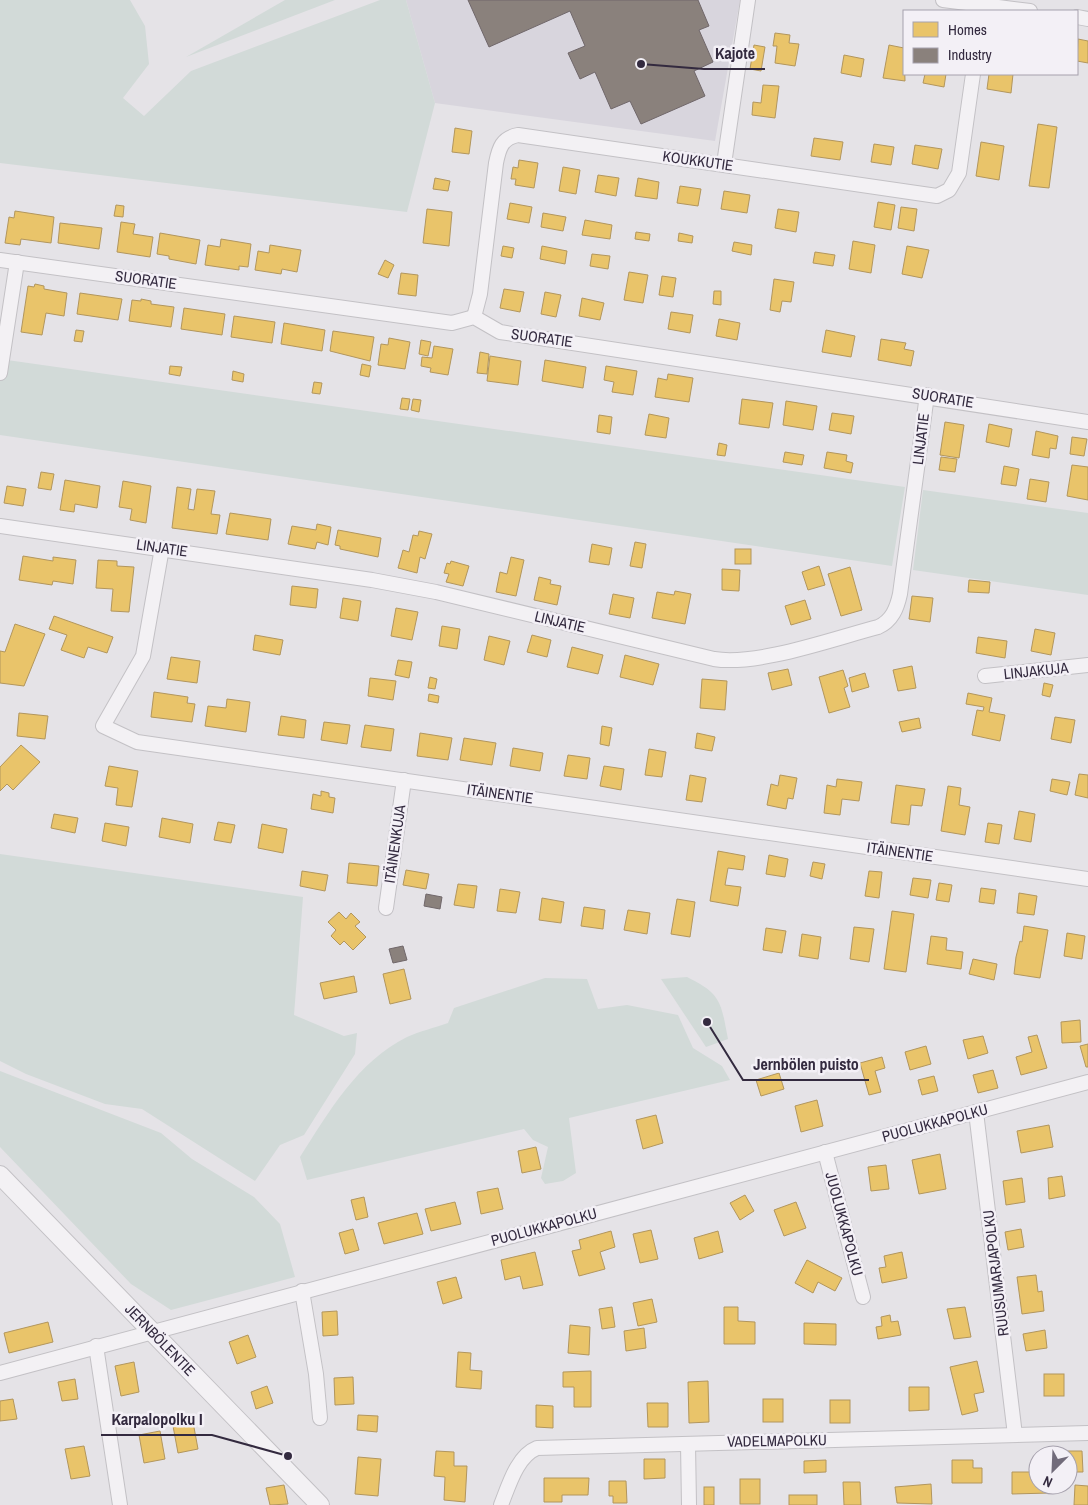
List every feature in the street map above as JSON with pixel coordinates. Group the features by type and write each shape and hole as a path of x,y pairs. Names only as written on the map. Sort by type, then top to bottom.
{"street":[{"path":"724,164 748,0"},
{"path":"943,0 982,8 1014,10"},
{"name":"KOUKKUTIE","path":"474,317 480,294 496,163 499,149 510,136 518,135 937,196 944,194 959,173 973,75"},
{"name":"SUORATIE","path":"0,260 452,323 474,317 500,332 927,395 1088,422"},
{"path":"0,372 17,262"},
{"name":"LINJATIE","path":"0,526 162,548 372,580 436,592 714,659 727,661 750,660 878,627 888,621 900,594 927,395"},
{"name":"ITÄINENTIE","path":"162,548 143,656 103,726 137,742 1088,879"},
{"name":"LINJAKUJA","path":"985,676 1088,665"},
{"name":"ITÄINENKUJA","path":"386,908 404,780"},
{"name":"PUOLUKKAPOLKU","path":"0,1373 1088,1082"},
{"name":"RUUSUMARJAPOLKU","path":"976,1112 1015,1435"},
{"name":"JUOLUKKAPOLKU","path":"825,1152 863,1297"},
{"name":"JERNBÖLENTIE","path":"0,1175 320,1505"},
{"path":"302,1291 316,1374 320,1418"},
{"path":"96,1346 120,1505"},
{"name":"VADELMAPOLKU","path":"501,1505 521,1460 528,1452 537,1448 1088,1433"},
{"path":"688,1444 689,1505"}],"shaded area":[{"path":"0,0 130,0 145,26 149,64 123,98 144,116 191,71 380,0 406,0 435,103 407,212 0,163"},
{"path":"285,0 335,0 186,57"},
{"path":"406,0 740,0 715,141 435,103"},
{"path":"0,359 905,487 892,566 0,435"},
{"path":"923,490 1088,513 1088,595 913,570"},
{"path":"0,854 303,897 294,1015 344,1036 357,1033 355,1054 304,1135 280,1145 255,1181 142,1109 105,1104 26,1074 0,1061"},
{"path":"687,977 707,989 718,1001 724,1017 728,1039 706,1047 661,979"},
{"path":"545,978 587,979 598,1009 627,1005 678,1015 693,1048 722,1066 730,1080 569,1118 576,1173 563,1181 545,1184 541,1178 548,1147 533,1140 524,1129 307,1180 300,1157 333,1106 373,1060 389,1047 407,1037 448,1023 454,1008"},
{"path":"0,1071 161,1133 192,1159 254,1197 280,1224 295,1277 171,1310 131,1284 0,1147"}],"building: Homes":[{"path":"775,33 790,35 789,43 799,44 795,66 775,63 777,46 773,46"},
{"path":"1078,39 1088,41 1088,63 1078,61"},
{"path":"754,45 765,47 761,71 750,69"},
{"path":"889,45 903,48 903,75 905,75 905,81 883,78"},
{"path":"844,55 864,59 861,77 841,73"},
{"path":"925,75 946,75 944,87 923,83"},
{"path":"989,75 1013,75 1011,93 987,89"},
{"path":"763,85 779,86 775,118 752,115 753,102 761,103"},
{"path":"1038,124 1057,127 1049,188 1029,186"},
{"path":"455,128 472,131 469,154 452,152"},
{"path":"814,138 843,142 840,160 811,156"},
{"path":"981,142 1004,146 999,180 976,176"},
{"path":"874,144 894,147 891,165 871,162"},
{"path":"915,145 942,149 938,169 912,164"},
{"path":"519,160 538,163 534,188 515,185 516,179 511,179 513,167 518,168"},
{"path":"563,167 580,170 576,194 559,191"},
{"path":"598,175 619,178 616,196 595,192"},
{"path":"435,178 450,181 448,191 433,189"},
{"path":"638,178 659,182 657,199 635,196"},
{"path":"680,186 701,189 698,206 677,203"},
{"path":"724,191 750,195 747,213 721,209"},
{"path":"878,202 895,205 891,230 874,227"},
{"path":"510,203 532,207 529,223 507,219"},
{"path":"116,205 124,206 123,217 114,216"},
{"path":"901,207 917,209 914,231 898,228"},
{"path":"427,209 452,212 449,246 423,243"},
{"path":"778,209 799,212 796,232 775,228"},
{"path":"15,211 54,217 51,243 21,239 20,245 5,243 9,217 14,218"},
{"path":"543,213 566,217 563,231 541,227"},
{"path":"585,220 612,225 610,239 582,235"},
{"path":"121,222 135,224 133,234 153,237 150,257 117,252"},
{"path":"60,223 102,228 99,249 58,243"},
{"path":"636,232 650,234 649,241 635,239"},
{"path":"160,233 200,240 196,264 169,259 169,256 157,254"},
{"path":"679,233 693,236 692,243 678,241"},
{"path":"221,239 251,244 248,267 239,266 239,270 205,265 208,245 220,247"},
{"path":"853,241 875,245 871,273 849,269"},
{"path":"734,242 752,245 751,255 732,251"},
{"path":"270,245 301,250 297,272 282,269 281,274 255,270 258,251 269,253"},
{"path":"503,246 514,248 512,258 501,256"},
{"path":"542,246 567,251 565,264 540,259"},
{"path":"907,246 929,250 922,278 902,274"},
{"path":"815,252 835,255 833,266 813,263"},
{"path":"592,254 610,256 608,269 590,266"},
{"path":"385,260 394,265 388,278 378,274"},
{"path":"629,272 648,275 643,303 624,300"},
{"path":"401,273 418,275 416,296 398,294"},
{"path":"662,276 676,278 673,297 659,295"},
{"path":"774,279 794,282 791,302 782,301 780,312 770,310"},
{"path":"35,284 44,286 44,289 67,293 64,316 46,313 42,335 21,332 28,286 34,287"},
{"path":"504,289 524,292 520,312 500,308"},
{"path":"714,291 721,291 721,305 713,304"},
{"path":"545,292 561,295 556,317 541,314"},
{"path":"80,293 122,299 118,320 77,314"},
{"path":"582,298 604,303 600,320 579,316"},
{"path":"141,299 151,301 151,304 174,307 171,327 129,321 132,300 141,301"},
{"path":"184,308 225,314 222,335 181,329"},
{"path":"671,312 693,315 690,333 668,329"},
{"path":"234,316 275,322 272,343 231,337"},
{"path":"719,319 740,323 737,340 716,336"},
{"path":"284,323 325,330 322,351 281,344"},
{"path":"76,330 84,331 82,342 74,341"},
{"path":"826,330 855,336 851,357 822,352"},
{"path":"333,331 374,337 370,361 330,351"},
{"path":"389,338 410,342 405,369 378,365 381,344 388,345"},
{"path":"881,339 906,343 904,349 914,351 911,366 878,360"},
{"path":"421,340 431,342 428,356 419,354"},
{"path":"434,346 453,349 448,375 430,372 431,368 421,366 422,357 432,358"},
{"path":"480,352 489,354 487,374 477,373"},
{"path":"490,356 521,361 518,385 487,381"},
{"path":"545,360 586,367 583,388 542,381"},
{"path":"362,364 371,366 369,377 360,375"},
{"path":"170,366 182,367 180,376 169,374"},
{"path":"606,366 637,371 633,395 612,392 614,382 604,380"},
{"path":"233,371 244,374 243,382 232,380"},
{"path":"668,374 693,378 689,402 655,397 658,378 667,380"},
{"path":"314,382 322,383 320,394 312,393"},
{"path":"402,398 410,399 408,410 400,409"},
{"path":"413,399 421,400 419,412 411,410"},
{"path":"742,399 773,403 769,428 739,424"},
{"path":"786,401 817,406 813,430 783,425"},
{"path":"832,413 854,416 851,434 829,430"},
{"path":"649,414 669,418 666,438 645,435"},
{"path":"599,415 612,417 610,434 597,432"},
{"path":"945,422 964,425 959,458 940,455"},
{"path":"989,424 1012,429 1009,447 986,442"},
{"path":"1036,431 1058,436 1056,449 1050,448 1049,458 1032,455"},
{"path":"1072,437 1087,439 1084,456 1070,454"},
{"path":"719,443 727,445 725,456 717,455"},
{"path":"785,452 804,455 802,465 783,462"},
{"path":"827,452 847,455 846,461 853,463 851,473 824,468"},
{"path":"941,457 957,459 955,472 939,470"},
{"path":"1072,465 1088,467 1088,500 1067,496"},
{"path":"1004,466 1019,469 1016,486 1001,484"},
{"path":"41,472 54,474 51,490 38,488"},
{"path":"1030,479 1049,482 1046,502 1027,499"},
{"path":"65,480 100,486 97,508 75,504 74,512 60,510"},
{"path":"123,481 151,486 146,523 130,520 132,509 119,507"},
{"path":"7,486 26,489 23,506 4,503"},
{"path":"177,487 191,489 188,509 194,510 197,489 215,491 211,514 220,515 217,534 172,528"},
{"path":"230,513 271,519 268,540 226,534"},
{"path":"317,524 331,527 328,545 317,542 315,549 288,544 292,526 316,530"},
{"path":"338,530 381,538 378,557 340,549 340,546 335,545"},
{"path":"419,531 432,534 425,559 420,557 417,573 398,568 403,550 409,552 413,535 418,536"},
{"path":"635,542 646,544 642,568 630,566"},
{"path":"592,544 612,548 609,565 589,562"},
{"path":"735,549 751,549 751,564 735,564"},
{"path":"23,556 53,561 53,557 76,560 73,584 53,581 52,585 19,580"},
{"path":"511,557 524,560 516,596 496,592 500,572 507,574"},
{"path":"98,560 117,561 117,566 134,567 129,612 111,611 113,589 96,588"},
{"path":"451,561 469,566 463,586 446,582 449,574 444,573 447,563 450,564"},
{"path":"819,566 825,585 808,590 802,572"},
{"path":"850,567 862,610 841,616 828,574"},
{"path":"722,569 740,570 739,591 722,590"},
{"path":"539,577 551,580 550,584 561,586 557,605 534,600"},
{"path":"969,580 990,582 989,593 968,592"},
{"path":"292,586 318,589 316,608 290,605"},
{"path":"675,591 691,594 685,624 652,618 657,592 674,595"},
{"path":"613,594 634,598 630,618 609,614"},
{"path":"912,596 933,598 930,622 909,619"},
{"path":"343,598 361,601 358,621 340,618"},
{"path":"805,600 811,619 791,625 785,606"},
{"path":"396,608 418,612 412,640 391,636"},
{"path":"54,616 113,637 107,653 88,647 84,658 61,650 67,635 49,629"},
{"path":"15,624 45,634 24,686 0,683 0,651 5,652"},
{"path":"442,626 460,629 457,649 439,646"},
{"path":"1035,629 1055,633 1051,655 1031,651"},
{"path":"255,635 283,640 280,655 253,650"},
{"path":"532,635 551,640 547,657 527,652"},
{"path":"489,636 510,641 504,665 484,660"},
{"path":"978,637 1007,641 1005,658 976,653"},
{"path":"572,647 603,655 598,674 567,667"},
{"path":"625,655 659,664 653,685 620,677"},
{"path":"171,657 200,661 197,683 167,679"},
{"path":"398,660 412,662 409,678 395,675"},
{"path":"912,666 916,688 898,691 893,670"},
{"path":"788,669 792,685 772,690 768,673"},
{"path":"843,670 848,686 844,688 850,707 829,713 819,677"},
{"path":"865,673 869,687 852,692 849,678"},
{"path":"430,677 437,679 435,689 428,688"},
{"path":"370,678 396,681 393,700 368,696"},
{"path":"702,679 727,681 725,710 700,708"},
{"path":"1044,683 1053,685 1050,697 1042,695"},
{"path":"154,692 188,697 187,703 195,704 192,722 151,717"},
{"path":"968,693 992,698 989,712 1005,715 1000,741 972,735 977,710 983,711 984,707 966,704"},
{"path":"429,694 439,696 438,703 428,701"},
{"path":"227,699 250,702 246,732 205,726 208,706 226,708"},
{"path":"19,713 48,716 45,739 17,736"},
{"path":"281,716 306,720 304,738 278,735"},
{"path":"1055,717 1075,720 1071,743 1051,739"},
{"path":"919,718 921,728 902,732 899,722"},
{"path":"324,722 350,725 347,744 321,740"},
{"path":"365,725 394,729 391,751 361,747"},
{"path":"602,726 612,728 609,746 600,744"},
{"path":"420,733 452,738 448,760 417,756"},
{"path":"697,733 715,737 712,751 695,748"},
{"path":"464,738 496,743 492,765 460,760"},
{"path":"21,745 40,762 13,790 7,784 0,791 0,767"},
{"path":"513,748 543,753 540,771 510,766"},
{"path":"649,749 666,752 662,777 645,775"},
{"path":"568,755 590,758 587,779 564,776"},
{"path":"109,766 138,771 132,807 116,805 118,788 105,786"},
{"path":"604,766 624,769 621,790 600,786"},
{"path":"1079,774 1088,775 1088,798 1075,795"},
{"path":"690,775 706,778 702,802 686,800"},
{"path":"780,775 797,778 793,799 788,798 786,809 767,805 771,784 778,786"},
{"path":"837,779 862,782 859,801 842,799 840,815 824,813 827,785 836,787"},
{"path":"1052,779 1070,782 1067,795 1050,791"},
{"path":"896,785 925,789 922,806 911,805 909,825 891,823"},
{"path":"948,786 961,788 959,805 970,807 965,835 941,831"},
{"path":"321,791 329,793 329,797 335,798 333,813 311,809 313,794 321,796"},
{"path":"1019,811 1035,814 1031,842 1014,839"},
{"path":"54,814 78,818 75,833 51,828"},
{"path":"162,818 193,824 190,843 159,837"},
{"path":"218,822 235,825 231,843 214,840"},
{"path":"105,823 129,827 126,846 102,841"},
{"path":"988,823 1002,825 999,844 985,842"},
{"path":"262,824 287,829 283,853 258,848"},
{"path":"718,851 745,856 743,870 728,868 725,885 741,887 738,906 710,901"},
{"path":"769,855 788,859 785,877 766,874"},
{"path":"813,862 825,864 822,879 810,876"},
{"path":"349,863 379,866 377,886 347,883"},
{"path":"406,870 429,874 426,889 403,885"},
{"path":"302,871 328,875 325,891 300,886"},
{"path":"869,871 882,872 879,898 865,896"},
{"path":"913,878 931,880 928,898 910,895"},
{"path":"939,883 952,885 949,902 936,900"},
{"path":"458,884 477,886 474,908 454,905"},
{"path":"981,888 996,890 994,904 979,902"},
{"path":"500,889 520,892 516,913 497,911"},
{"path":"1019,893 1037,896 1034,915 1017,913"},
{"path":"542,898 564,902 561,923 539,920"},
{"path":"677,899 695,902 690,937 671,934"},
{"path":"584,907 605,910 603,929 581,926"},
{"path":"628,910 650,913 647,934 624,930"},
{"path":"892,911 914,914 906,972 884,969"},
{"path":"339,912 346,919 351,913 360,922 355,926 366,937 353,950 344,941 340,945 331,936 336,930 328,922"},
{"path":"1024,926 1048,930 1040,978 1014,974 1016,957 1020,941 1022,942"},
{"path":"854,927 874,929 869,962 850,959"},
{"path":"766,928 786,931 782,953 763,950"},
{"path":"1067,933 1085,936 1082,959 1064,956"},
{"path":"802,934 821,937 818,959 799,956"},
{"path":"931,936 947,938 946,950 963,952 961,969 927,964"},
{"path":"973,959 997,964 994,980 969,974"},
{"path":"404,969 411,999 390,1004 383,974"},
{"path":"354,976 357,992 324,999 320,983"},
{"path":"1080,1020 1081,1042 1062,1043 1061,1022"},
{"path":"1037,1035 1047,1068 1021,1075 1016,1057 1032,1052 1028,1037"},
{"path":"983,1036 988,1053 968,1059 963,1040"},
{"path":"1088,1044 1088,1067 1086,1067 1080,1046"},
{"path":"926,1046 931,1064 910,1070 905,1052"},
{"path":"882,1057 885,1068 875,1071 881,1092 869,1095 860,1063"},
{"path":"993,1070 998,1088 978,1093 973,1075"},
{"path":"779,1073 784,1089 761,1096 756,1080"},
{"path":"934,1076 938,1091 922,1095 918,1080"},
{"path":"817,1100 823,1126 801,1132 795,1106"},
{"path":"656,1115 663,1143 643,1149 636,1120"},
{"path":"1049,1125 1053,1147 1021,1153 1017,1131"},
{"path":"536,1147 541,1169 522,1173 518,1151"},
{"path":"940,1154 946,1189 919,1194 912,1160"},
{"path":"886,1165 889,1189 871,1191 868,1167"},
{"path":"1062,1176 1065,1196 1049,1199 1048,1178"},
{"path":"1022,1178 1025,1202 1006,1205 1003,1181"},
{"path":"498,1188 503,1209 481,1214 477,1192"},
{"path":"745,1195 754,1211 740,1220 730,1203"},
{"path":"364,1197 368,1217 356,1220 351,1200"},
{"path":"455,1202 461,1224 431,1231 425,1209"},
{"path":"796,1202 806,1228 784,1236 774,1210"},
{"path":"417,1213 423,1234 384,1244 378,1223"},
{"path":"353,1229 359,1250 345,1254 339,1233"},
{"path":"1021,1229 1024,1247 1008,1250 1005,1232"},
{"path":"651,1230 658,1259 640,1263 633,1234"},
{"path":"611,1231 615,1247 600,1252 605,1269 579,1276 572,1251 581,1249 579,1240"},
{"path":"718,1231 723,1252 699,1259 694,1238"},
{"path":"535,1252 543,1285 523,1289 520,1276 505,1280 501,1260"},
{"path":"902,1252 907,1278 882,1283 879,1268 886,1267 884,1256"},
{"path":"807,1260 842,1278 835,1291 818,1282 813,1293 795,1283"},
{"path":"1036,1275 1038,1292 1042,1291 1044,1311 1022,1314 1017,1277"},
{"path":"456,1277 462,1298 443,1304 437,1282"},
{"path":"652,1299 657,1322 638,1326 633,1303"},
{"path":"612,1307 615,1327 602,1329 599,1309"},
{"path":"724,1307 738,1307 738,1321 755,1322 755,1344 724,1344"},
{"path":"965,1307 971,1337 954,1339 947,1309"},
{"path":"337,1311 338,1335 323,1336 322,1312"},
{"path":"890,1315 891,1322 898,1321 901,1335 878,1339 876,1327 882,1326 881,1317"},
{"path":"48,1322 53,1342 9,1353 4,1333"},
{"path":"804,1323 836,1324 836,1345 804,1344"},
{"path":"570,1325 590,1327 589,1355 568,1353"},
{"path":"644,1328 646,1348 626,1351 624,1331"},
{"path":"1045,1330 1047,1348 1026,1351 1023,1334"},
{"path":"248,1335 256,1357 237,1364 229,1342"},
{"path":"458,1352 471,1353 470,1370 482,1371 481,1389 456,1387"},
{"path":"977,1361 984,1392 974,1394 978,1411 962,1415 950,1367"},
{"path":"134,1362 139,1392 121,1396 115,1366"},
{"path":"591,1371 591,1407 574,1407 574,1387 563,1387 563,1372"},
{"path":"1044,1374 1064,1374 1064,1396 1044,1396"},
{"path":"353,1377 354,1404 335,1405 334,1378"},
{"path":"75,1379 78,1399 62,1401 58,1382"},
{"path":"708,1381 709,1422 689,1423 688,1382"},
{"path":"267,1386 273,1403 256,1409 251,1392"},
{"path":"909,1387 929,1387 929,1410 909,1411"},
{"path":"13,1399 17,1419 0,1421 0,1401"},
{"path":"763,1399 783,1399 783,1422 763,1422"},
{"path":"830,1400 850,1400 850,1423 830,1423"},
{"path":"647,1403 668,1403 668,1427 648,1427"},
{"path":"536,1405 553,1406 553,1428 536,1427"},
{"path":"358,1415 378,1416 377,1432 357,1430"},
{"path":"193,1422 198,1449 178,1453 173,1426"},
{"path":"160,1431 165,1459 144,1463 139,1435"},
{"path":"84,1446 90,1476 71,1479 65,1449"},
{"path":"436,1451 454,1452 454,1466 467,1466 465,1502 444,1500 445,1477 434,1476"},
{"path":"1078,1451 1082,1451 1083,1472 1078,1472"},
{"path":"358,1457 381,1459 378,1496 355,1494"},
{"path":"644,1459 665,1459 665,1478 644,1479"},
{"path":"826,1460 826,1472 804,1473 804,1461"},
{"path":"952,1460 973,1460 973,1468 982,1468 982,1483 952,1483"},
{"path":"1012,1472 1028,1472 1028,1494 1012,1494"},
{"path":"544,1478 589,1478 588,1495 562,1495 562,1502 544,1502"},
{"path":"740,1479 760,1479 760,1504 740,1504"},
{"path":"609,1481 626,1481 627,1503 613,1503 613,1496 609,1496"},
{"path":"843,1482 860,1482 861,1505 844,1505"},
{"path":"931,1484 932,1504 897,1503 895,1487"},
{"path":"284,1485 288,1504 270,1505 266,1488"},
{"path":"1078,1485 1088,1486 1088,1505 1074,1505 1074,1495 1078,1495"},
{"path":"704,1487 714,1487 714,1505 704,1505"},
{"path":"789,1495 817,1495 817,1505 789,1505"}],"building: Industry":[{"path":"468,0 698,0 709,26 699,30 713,62 694,71 705,96 641,124 630,101 611,109 595,72 580,79 568,53 585,46 570,11 489,47"},
{"path":"426,894 442,897 440,909 424,906"},
{"path":"403,946 407,960 393,963 389,949"}],"place":[{"name":"Kajote","path":"641,64"},
{"name":"Jernbölen puisto","path":"707,1022"},
{"name":"Karpalopolku I","path":"288,1456"}]}
